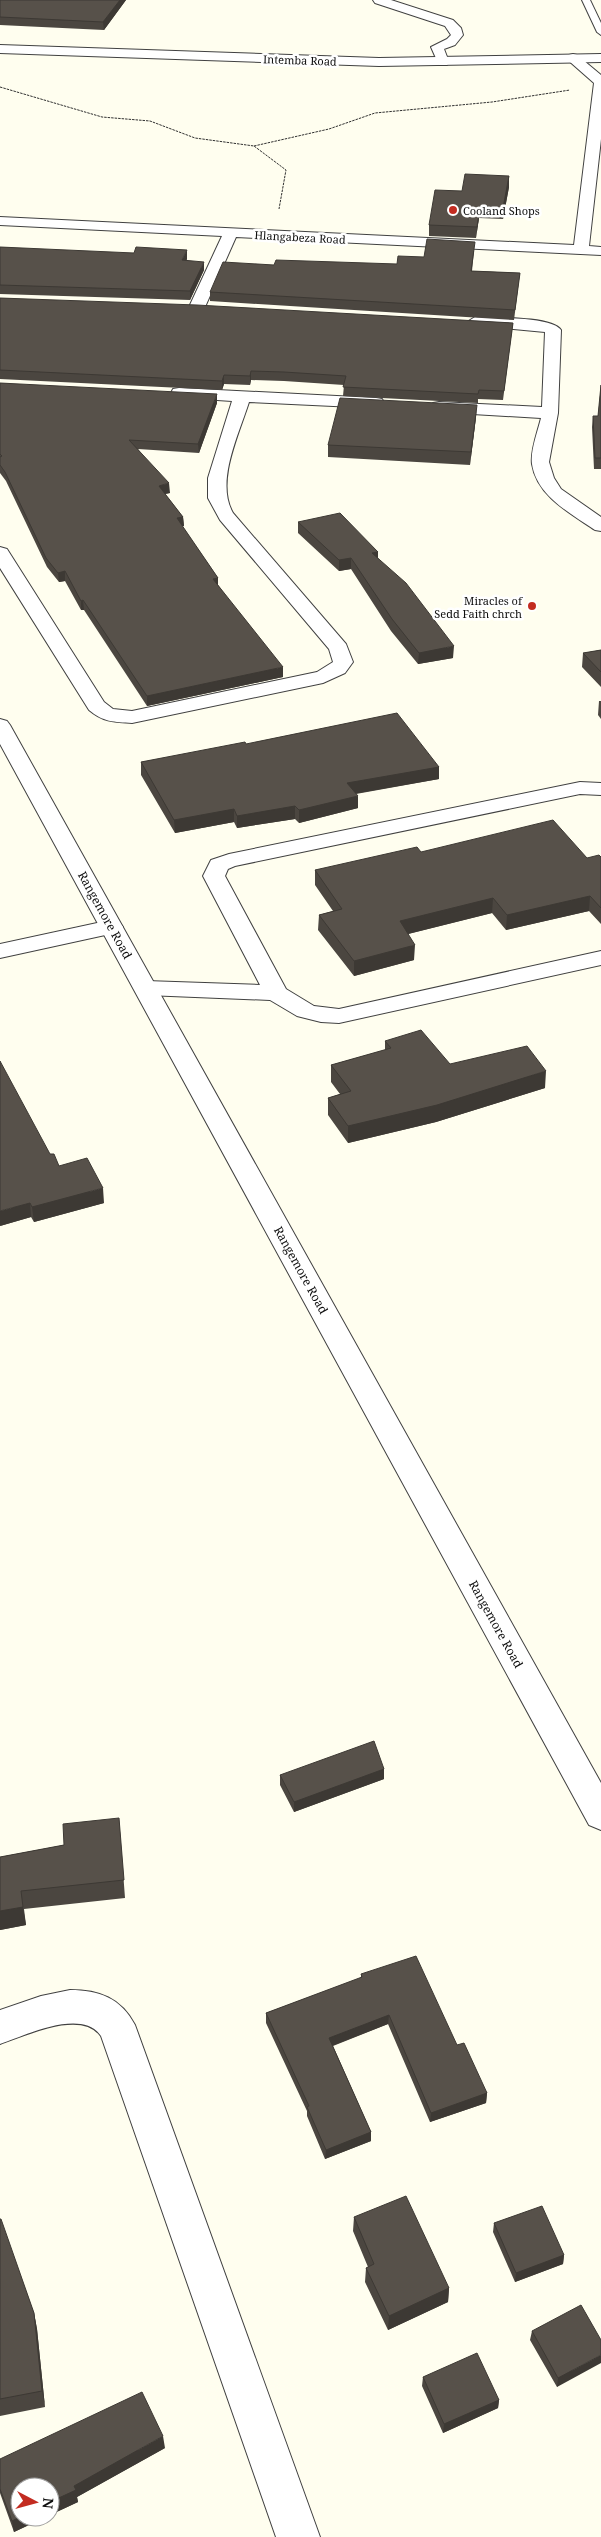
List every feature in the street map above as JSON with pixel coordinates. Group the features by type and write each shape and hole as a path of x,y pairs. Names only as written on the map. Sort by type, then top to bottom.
{"street":[{"path":"379,0 449,23 455,28 457,35 450,42 437,47 443,62"},
{"name":"Intemba Road","path":"0,49 361,62 601,58"},
{"path":"573,58 601,82 595,180 581,250"},
{"name":"Hlangabeza Road","path":"0,221 230,234 601,251"},
{"path":"197,307 230,234"},
{"path":"177,306 216,308"},
{"path":"463,321 542,326 553,330 550,413 540,462 545,478 555,493 601,526"},
{"path":"165,392 391,404"},
{"path":"0,553 96,706 107,714 132,717 323,677 338,669 343,662 339,648 226,516 217,502 215,492 218,478 242,396"},
{"path":"421,406 550,413"},
{"name":"Rangemore Road","path":"0,724 601,1815"},
{"path":"601,789 580,788 561,791 305,843 219,865 214,876 276,993 293,1007 308,1014 339,1016 601,958"},
{"path":"0,951 111,927"},
{"path":"146,988 276,993"},
{"path":"0,2027 63,2008 90,2007 110,2018 122,2037 298,2537"}],"lane":[{"path":"586,0 601,32"}],"path":[{"path":"0,87 102,117 150,121 195,138 254,146 329,129 375,113 492,102 560,92 601,82"},
{"path":"254,146 286,170 275,236"}],"building":[{"path":"0,0 120,0 103,22 0,17"},
{"path":"465,174 509,176 503,208 480,206 477,227 429,225 435,190 462,191"},
{"path":"427,239 475,242 471,271 520,273 515,310 210,292 223,262 274,265 276,260 397,264 398,256 424,257"},
{"path":"0,247 134,253 136,247 187,250 182,260 204,262 190,291 0,285"},
{"path":"0,298 197,305 513,323 504,391 479,390 478,394 343,387 346,376 284,372 251,371 250,376 224,375 222,381 0,370"},
{"path":"0,383 217,394 198,444 129,440 169,483 159,486 183,517 177,518 218,578 213,579 283,667 147,696 83,600 81,601 65,571 58,573 46,558 0,465 0,457 2,456 0,454"},
{"path":"601,385 601,458 595,458 593,416 598,416"},
{"path":"340,398 477,405 471,452 328,445"},
{"path":"340,513 378,552 372,553 406,583 454,646 419,653 392,619 351,558 339,560 298,522"},
{"path":"601,650 601,672 583,653"},
{"path":"397,713 439,767 347,783 358,796 299,810 295,806 237,816 234,809 174,820 141,762 245,742 246,744"},
{"path":"553,820 587,858 599,855 601,857 601,908 590,896 507,915 493,898 400,921 415,945 354,961 319,915 342,909 315,870 417,847 421,852"},
{"path":"421,1030 450,1064 527,1046 546,1071 437,1105 348,1126 328,1098 351,1091 331,1065 391,1048 385,1041"},
{"path":"0,1061 50,1154 54,1154 59,1166 87,1158 103,1188 32,1207 30,1203 0,1211"},
{"path":"374,1741 384,1769 294,1802 280,1775"},
{"path":"119,1818 124,1880 21,1891 23,1907 0,1911 0,1857 64,1845 63,1824"},
{"path":"416,1956 457,2045 464,2043 487,2093 431,2113 389,2015 329,2038 371,2132 326,2150 307,2107 309,2106 266,2013 362,1977 361,1974"},
{"path":"406,2196 449,2288 389,2316 366,2268 374,2264 354,2217"},
{"path":"542,2206 564,2255 516,2273 494,2223"},
{"path":"0,2219 34,2313 42,2391 0,2399"},
{"path":"581,2305 601,2340 601,2355 558,2378 532,2331"},
{"path":"477,2353 499,2400 444,2424 423,2377"},
{"path":"142,2392 163,2436 74,2486 76,2490 60,2497 60,2477 10,2477 10,2516 0,2489 0,2459"}],"place":[{"name":"Cooland Shops","path":"453,210"},
{"name":"Miracles of Sedd Faith chrch","path":"532,606"}]}
